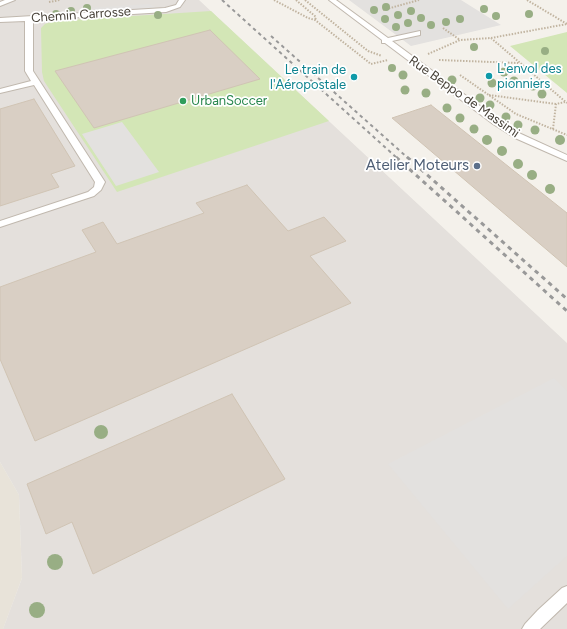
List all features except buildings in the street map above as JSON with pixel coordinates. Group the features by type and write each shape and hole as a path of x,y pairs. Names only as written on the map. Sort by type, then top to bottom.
{"lane":[{"name":"Chemin Carrosse","path":"0,4 12,0"},
{"name":"Chemin Carrosse","path":"0,20 166,10 178,6 182,0"},
{"name":"Rue Beppo de Massimi","path":"332,0 385,41 496,122 518,136 567,158"},
{"path":"0,224 91,194 98,188 100,182 29,71 29,19"},
{"path":"385,41 417,33"},
{"path":"0,91 36,82"},
{"path":"530,629 567,593"}],"path":[{"path":"274,0 308,18 315,20 371,64 393,59"},
{"path":"296,0 316,17 315,20"},
{"path":"383,10 419,0"},
{"path":"527,0 567,24"},
{"path":"445,64 430,54 460,40 491,38 567,24"},
{"path":"443,28 460,40"},
{"path":"491,38 566,102"},
{"path":"439,60 519,62"},
{"path":"457,73 516,114 567,135"},
{"path":"488,95 556,104 566,102"},
{"path":"553,130 556,104"}],"shaded area":[{"path":"0,0 199,0 567,343 567,629 3,629 22,578 19,495 0,462"},
{"path":"349,0 461,0 501,25 411,46"},
{"path":"149,4 159,9 100,12 91,8"},
{"path":"122,122 159,172 116,186 82,134"},
{"path":"554,378 567,391 567,556 508,609 388,464"},
{"path":"0,462 19,495 22,578 3,629 0,629"}],"green space":[{"name":"UrbanSoccer","path":"211,11 329,121 117,192 44,81 42,72 41,28 45,24 54,21"},
{"path":"567,32 567,93 510,46"}],"railway":[{"path":"222,0 397,158"},
{"path":"271,36 408,158"},
{"path":"396,157 567,311"},
{"path":"407,157 567,299"}],"place":[{"name":"L'envol des pionniers","path":"489,76"},
{"name":"Le train de l'Aéropostale","path":"354,77"},
{"name":"UrbanSoccer","path":"183,101"},
{"name":"Atelier Moteurs","path":"477,166"}]}
